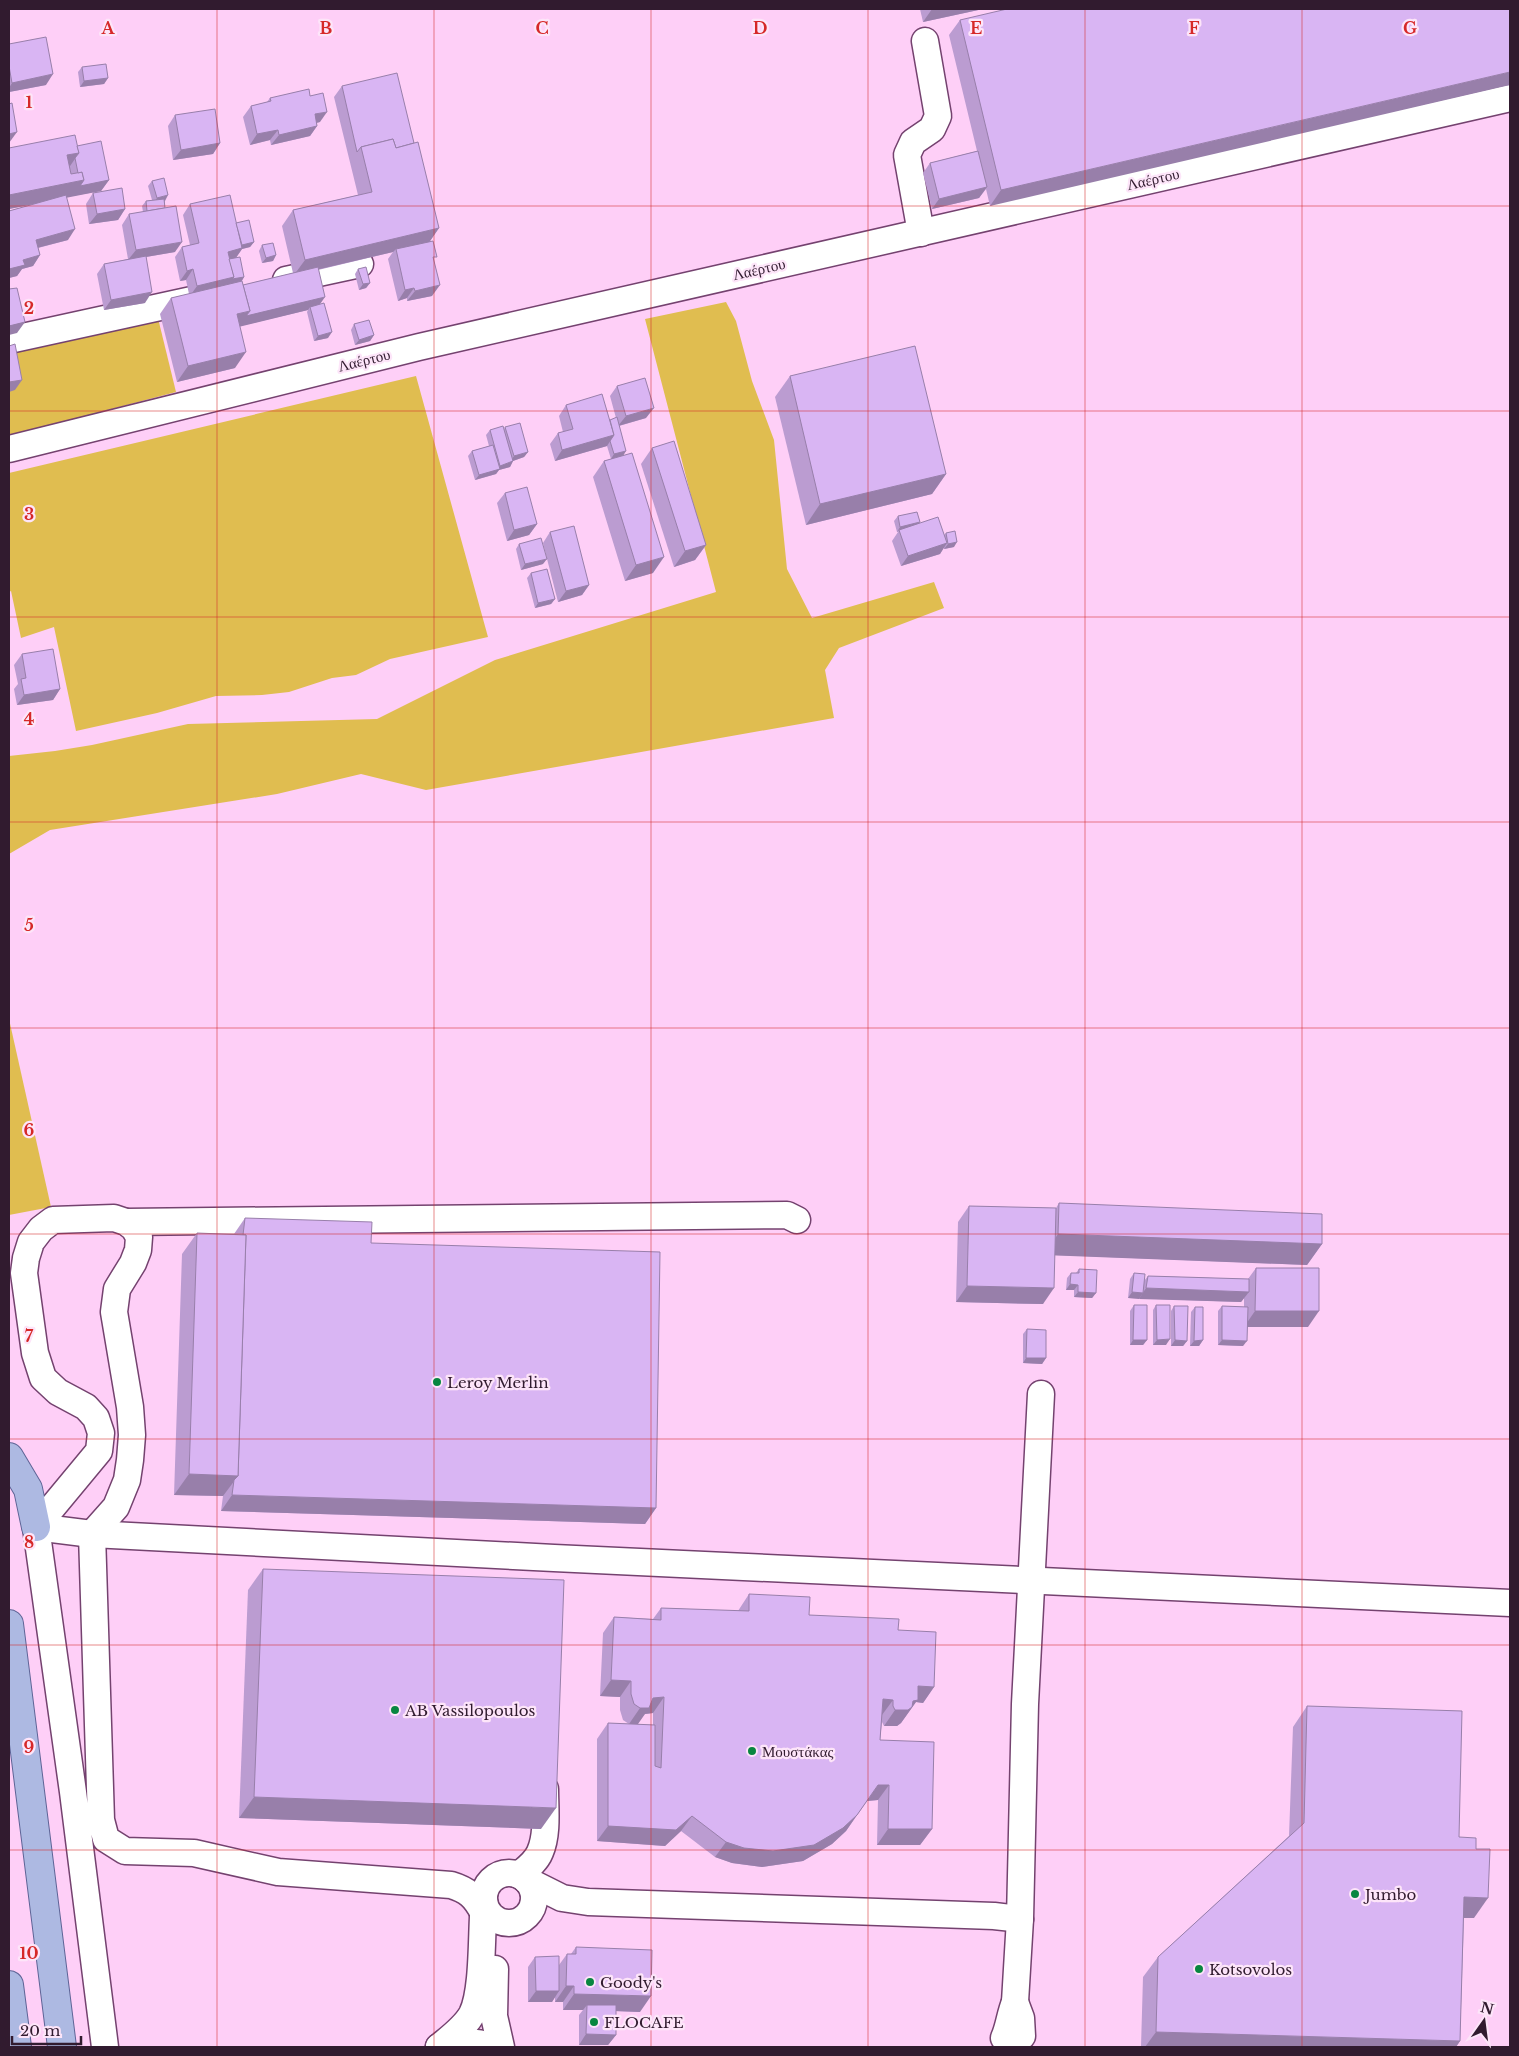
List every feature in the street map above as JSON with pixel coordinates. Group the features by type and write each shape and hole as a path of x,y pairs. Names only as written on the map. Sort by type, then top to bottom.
{"main road":[{"path":"9,1457 28,1488 36,1527"},
{"path":"9,1624 62,2047"},
{"path":"9,1986 17,2047"}],"street":[{"path":"921,233 907,155 913,142 932,129 938,116 925,41"},
{"name":"Λαέρτου","path":"9,449 419,347 1510,98"},
{"path":"262,285 360,264"},
{"path":"9,340 223,293"},
{"path":"126,1222 778,1215 788,1215 797,1220"},
{"path":"105,2047 73,1792 36,1527 99,1451 101,1433 96,1418 86,1407 58,1392 43,1378 35,1353 24,1273 26,1258 31,1242 40,1229 53,1220 114,1218 126,1222 134,1228 139,1237 138,1250 117,1289 114,1312 130,1407 132,1435 127,1480 116,1507 92,1534 101,1820 106,1840 125,1851 194,1853 252,1868 278,1872 452,1885 468,1891 490,1914 502,1922 508,1923 517,1922 524,1918 530,1912 533,1903 534,1895 531,1887 514,1877"},
{"path":"1014,2042 1022,2018 1015,2002 1020,1919 1024,1713 1041,1394"},
{"path":"36,1527 92,1534 553,1568 1031,1580 1510,1604"},
{"path":"439,2047 461,2028 472,2014 478,1991 484,1906 488,1886 514,1877 534,1862 540,1853 544,1837 546,1768"},
{"path":"430,1882 456,1873 514,1877 562,1898 588,1902 1020,1919"},
{"path":"501,2047 494,2016 496,1935 499,1928 508,1923"},
{"path":"439,2047 455,2042 471,2042 492,2047"}],"shaded area":[{"path":"726,302 736,321 752,381 774,440 787,569 812,618 934,582 944,608 839,648 825,670 834,718 426,790 361,774 277,794 50,830 9,854 9,756 92,745 188,724 377,719 495,660 716,592 645,319"},
{"path":"156,310 176,392 9,436 9,342"},
{"path":"416,376 488,637 390,659 356,675 332,678 289,692 262,695 216,696 157,713 76,731 54,627 21,638 11,591 9,592 9,473"},
{"path":"9,1019 51,1207 9,1215"}],"building":[{"path":"1007,9 1510,9 1510,72 1001,190 960,20"},
{"path":"46,37 53,74 12,83 9,66 9,44"},
{"path":"106,64 108,78 84,81 82,67"},
{"path":"397,73 414,143 396,148 393,139 361,147 357,152 342,86"},
{"path":"309,89 310,96 323,93 327,112 315,114 317,126 279,135 278,130 257,134 251,106 271,101 270,98"},
{"path":"12,103 17,132 9,134 9,104"},
{"path":"215,109 220,143 181,150 175,115"},
{"path":"75,135 79,153 67,155 71,174 82,172 84,180 9,195 9,148"},
{"path":"393,139 396,148 418,142 439,228 305,260 293,210 372,192 361,147"},
{"path":"101,141 109,180 80,186 84,180 82,172 78,173 75,158 79,153 77,146"},
{"path":"978,151 987,187 939,199 930,163"},
{"path":"164,178 168,195 157,198 152,181"},
{"path":"122,188 125,209 97,214 93,193"},
{"path":"66,195 75,229 36,240 40,255 23,260 25,265 9,269 9,211"},
{"path":"230,195 242,248 228,252 234,277 197,286 193,269 187,271 182,247 199,243 190,204"},
{"path":"164,199 165,208 147,211 146,201"},
{"path":"176,206 182,242 136,250 129,214"},
{"path":"249,220 254,242 242,245 236,223"},
{"path":"433,241 437,257 433,257 440,285 415,291 414,288 405,290 396,249"},
{"path":"273,243 276,255 266,258 262,245"},
{"path":"146,256 152,292 111,300 104,264"},
{"path":"240,257 244,277 232,279 234,277 229,259"},
{"path":"318,267 325,297 246,316 250,311 243,285"},
{"path":"366,267 370,283 363,284 358,269"},
{"path":"242,281 250,311 237,314 246,352 188,366 171,298"},
{"path":"17,288 25,322 9,326 9,289"},
{"path":"324,303 332,332 318,336 310,307"},
{"path":"369,320 374,335 359,340 354,324"},
{"path":"15,344 22,380 9,382 9,346"},
{"path":"915,346 946,474 820,504 790,376"},
{"path":"645,378 654,408 626,416 617,386"},
{"path":"602,394 614,435 562,450 558,433 573,429 566,405"},
{"path":"617,417 626,451 614,454 610,441 614,435 610,420"},
{"path":"520,423 528,452 514,456 505,427"},
{"path":"503,426 513,461 500,466 490,430"},
{"path":"674,441 706,545 685,551 652,448"},
{"path":"493,445 500,469 479,475 472,451"},
{"path":"632,453 664,557 636,565 604,461"},
{"path":"527,487 537,524 514,530 505,493"},
{"path":"917,512 920,522 900,527 898,516"},
{"path":"938,517 947,543 908,556 899,530"},
{"path":"574,526 589,585 566,591 550,532"},
{"path":"955,531 957,542 948,544 946,533"},
{"path":"541,538 547,559 525,564 519,544"},
{"path":"547,569 555,599 538,603 531,573"},
{"path":"53,649 60,689 24,695 21,679 26,678 22,654"},
{"path":"1059,1203 1322,1214 1322,1244 1058,1234"},
{"path":"969,1206 1056,1208 1054,1288 967,1286"},
{"name":"Leroy Merlin","path":"245,1218 372,1222 371,1243 660,1252 656,1508 232,1495 234,1480 238,1476 246,1235 243,1235"},
{"path":"197,1233 246,1235 238,1476 189,1474"},
{"path":"1256,1268 1319,1268 1319,1311 1255,1311"},
{"path":"1079,1269 1097,1270 1096,1293 1078,1292 1078,1285 1070,1284 1071,1273 1079,1273"},
{"path":"1134,1273 1145,1274 1143,1293 1132,1292"},
{"path":"1148,1276 1249,1279 1249,1292 1146,1288"},
{"path":"1134,1305 1147,1305 1147,1340 1133,1340"},
{"path":"1156,1305 1170,1305 1170,1339 1157,1340"},
{"path":"1174,1306 1188,1306 1187,1341 1175,1340"},
{"path":"1222,1306 1248,1307 1247,1341 1222,1340"},
{"path":"1195,1307 1203,1307 1203,1340 1194,1341"},
{"path":"1027,1329 1046,1330 1046,1358 1026,1358"},
{"name":"AB Vassilopoulos","path":"263,1569 564,1580 556,1808 254,1797"},
{"path":"749,1594 810,1597 809,1615 899,1619 898,1630 936,1632 934,1687 918,1686 918,1700 913,1701 912,1707 908,1710 895,1710 893,1700 883,1699 880,1740 934,1742 932,1829 888,1829 889,1785 878,1785 857,1815 843,1828 814,1845 773,1851 744,1848 726,1842 692,1816 676,1830 608,1826 608,1723 655,1725 655,1766 661,1768 664,1697 653,1698 649,1708 640,1708 634,1704 631,1694 631,1681 611,1680 614,1617 661,1620 661,1608 749,1611"},
{"name":"Jumbo","path":"1307,1706 1462,1711 1459,1837 1476,1838 1476,1849 1490,1849 1488,1898 1464,1897 1460,2041 1156,2032 1158,1957 1304,1823"},
{"path":"576,1947 652,1950 651,1996 574,1994 574,1986 566,1986 567,1954 576,1954"},
{"path":"559,1956 559,1991 536,1991 535,1957"},
{"path":"587,2005 616,2005 616,2035 586,2034"}],"place":[{"name":"Leroy Merlin","path":"437,1382"},
{"name":"AB Vassilopoulos","path":"395,1710"},
{"name":"Μουστάκας","path":"752,1751"},
{"name":"Jumbo","path":"1355,1894"},
{"name":"Kotsovolos","path":"1199,1969"},
{"name":"Goody's","path":"590,1982"},
{"name":"FLOCAFE","path":"594,2022"}]}
